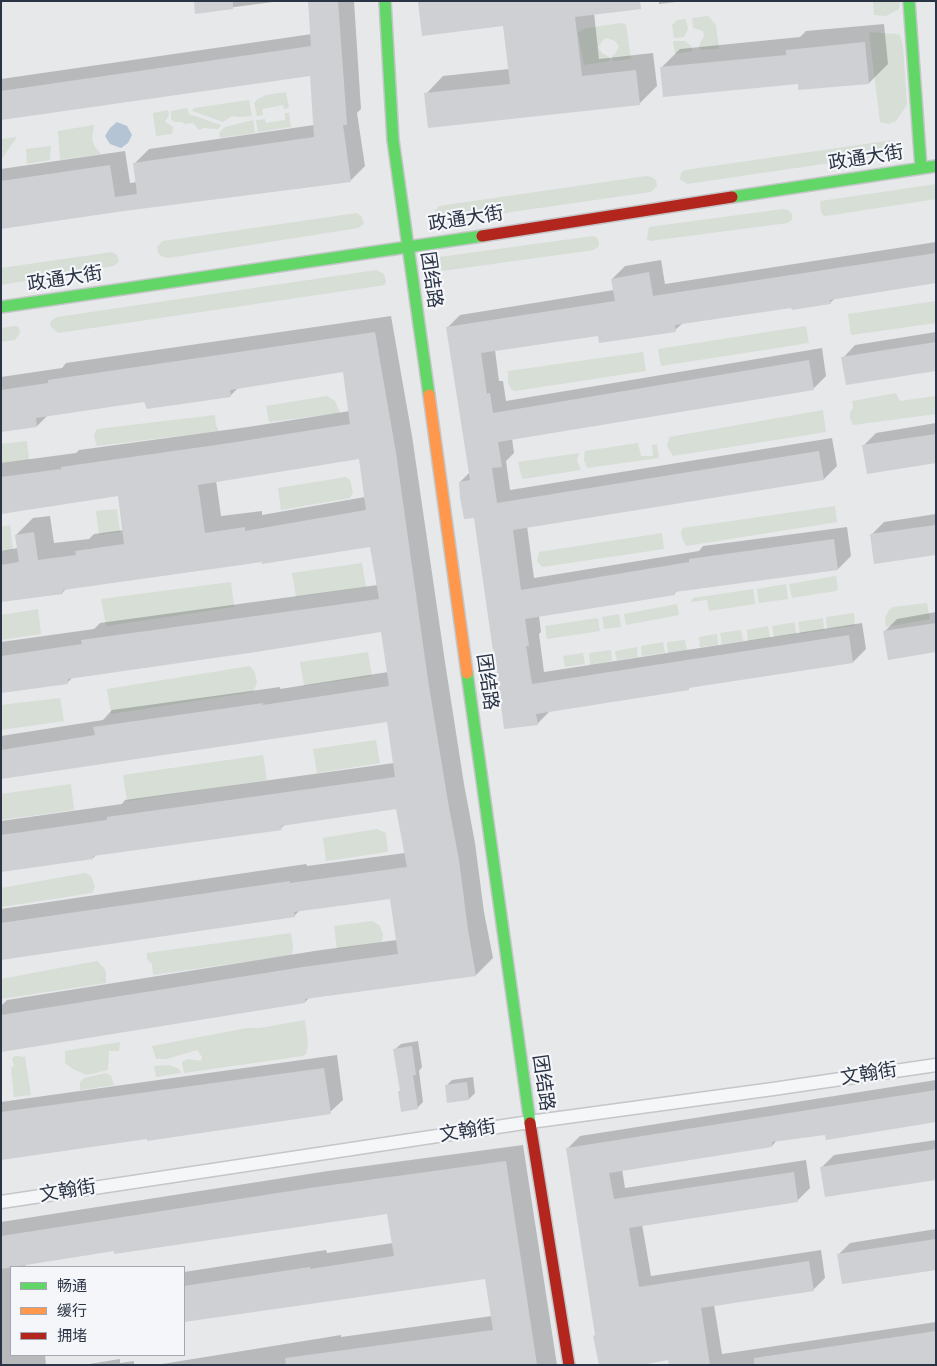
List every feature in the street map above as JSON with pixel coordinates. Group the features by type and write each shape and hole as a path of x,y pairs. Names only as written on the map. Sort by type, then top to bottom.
{"street":[{"name":"团结路","path":"385,1 393,140 530,1122 569,1365"},
{"path":"909,1 921,168"},
{"name":"政通大街","path":"1,307 936,166"},
{"name":"文翰街","path":"1,1202 530,1122 936,1065"}],"shaded area":[{"path":"873,1 900,1 899,9 886,16 874,15"},
{"path":"708,16 716,25 719,49 700,50 699,46 704,36 703,31 693,28 692,18"},
{"path":"686,19 688,29 684,37 674,38 672,25 677,20"},
{"path":"622,23 626,25 631,59 612,61 612,56 619,46 615,41 607,38 598,47 602,53 609,57 610,61 584,65 578,33 587,28"},
{"path":"869,32 900,35 903,46 907,105 896,121 889,124 880,122"},
{"path":"673,41 685,41 692,47 692,51 675,54"},
{"path":"286,92 289,108 284,109 283,105 262,109 263,115 257,116 254,103 258,99 266,95"},
{"path":"249,100 252,116 232,116 223,122 192,111 194,108"},
{"path":"187,108 189,114 221,125 218,129 204,128 199,130 193,123 174,122 171,119 171,111"},
{"path":"168,110 169,115 165,122 173,127 172,134 156,136 153,113"},
{"path":"285,113 289,113 291,127 258,132 256,120 265,119 266,123 285,120"},
{"path":"253,120 255,133 220,138 219,133 225,127"},
{"path":"94,125 92,139 95,147 101,154 60,160 58,131"},
{"path":"17,137 3,157 1,157 1,139"},
{"path":"893,140 898,143 898,149 891,154 687,184 680,179 681,173 685,170"},
{"path":"51,146 50,160 27,164 26,149"},
{"path":"646,176 656,180 657,186 651,192 442,222 435,215 435,211 439,206"},
{"path":"936,184 936,199 826,216 821,212 821,201"},
{"path":"783,209 788,210 792,214 792,220 788,223 650,241 647,239 649,227"},
{"path":"357,213 362,217 364,224 358,228 168,258 158,253 157,247 163,241"},
{"path":"593,236 599,242 599,246 594,250 442,271 438,264 439,257"},
{"path":"112,252 117,255 119,261 114,266 1,285 1,268"},
{"path":"376,270 384,274 385,285 58,333 50,326 51,321 57,317"},
{"path":"936,301 936,323 851,335 848,314"},
{"path":"806,326 809,343 661,366 658,349"},
{"path":"19,327 20,333 15,340 1,342 1,328"},
{"path":"643,352 646,371 515,391 511,389 508,383 508,371"},
{"path":"896,393 900,401 936,396 936,414 853,425 850,418 850,412 853,408 852,401"},
{"path":"327,396 335,401 340,413 269,422 266,406"},
{"path":"823,410 826,432 673,456 667,446 669,437"},
{"path":"215,415 219,431 97,446 95,441 94,435 97,429"},
{"path":"27,441 29,460 1,463 1,444"},
{"path":"638,443 641,456 653,456 652,445 657,444 659,458 587,468 584,460 585,451"},
{"path":"579,453 577,460 581,470 523,479 521,475 518,462"},
{"path":"346,477 350,480 353,492 350,498 281,510 278,488"},
{"path":"835,506 837,522 686,546 682,538 681,532 683,528"},
{"path":"117,509 120,532 99,535 96,511"},
{"path":"10,525 13,550 1,551 1,527"},
{"path":"662,533 664,549 542,567 537,561 539,552"},
{"path":"362,563 366,587 296,597 292,573"},
{"path":"836,576 838,589 836,591 792,598 789,584"},
{"path":"231,582 234,607 106,626 101,599"},
{"path":"786,584 788,599 759,603 757,589"},
{"path":"753,589 755,604 709,611 707,600 691,602 693,598"},
{"path":"927,603 930,619 886,627 885,618 893,607"},
{"path":"677,604 679,615 626,625 624,614"},
{"path":"38,609 41,634 1,640 1,615"},
{"path":"854,613 855,626 827,629 826,617"},
{"path":"619,614 621,627 604,629 602,617"},
{"path":"598,618 600,631 547,639 545,626"},
{"path":"823,618 824,630 800,634 798,622"},
{"path":"795,622 796,634 774,637 772,626"},
{"path":"768,626 770,638 748,641 747,630"},
{"path":"741,630 743,641 722,644 720,633"},
{"path":"717,634 718,645 700,647 699,637"},
{"path":"685,640 687,650 668,653 667,642"},
{"path":"663,642 665,653 642,656 641,646"},
{"path":"637,647 638,657 617,660 615,651"},
{"path":"611,650 612,661 590,665 589,653"},
{"path":"368,652 372,676 304,686 300,662"},
{"path":"583,653 585,664 565,667 563,656"},
{"path":"250,666 255,673 257,683 253,692 111,714 107,689"},
{"path":"60,698 64,721 1,730 1,705"},
{"path":"376,740 380,763 317,773 313,749"},
{"path":"263,755 267,780 127,801 123,775"},
{"path":"71,784 74,810 1,820 1,794"},
{"path":"377,829 386,833 388,852 326,861 323,838"},
{"path":"85,873 91,876 95,887 92,893 1,907 1,888"},
{"path":"372,921 379,925 383,934 382,942 337,949 334,926"},
{"path":"291,933 292,955 153,975 152,964 147,959 147,953"},
{"path":"97,961 104,968 106,983 1,999 1,979"},
{"path":"305,1020 308,1045 306,1054 303,1056 184,1073 182,1062 187,1059 201,1061 202,1057 197,1050 166,1059 156,1059 152,1046 247,1028 260,1028"},
{"path":"120,1042 119,1051 109,1051 108,1070 87,1075 65,1063 65,1051"},
{"path":"16,1056 25,1057 31,1095 14,1097 11,1068 14,1066 12,1058"},
{"path":"169,1065 179,1069 181,1073 156,1077 154,1066"},
{"path":"106,1073 111,1076 114,1085 80,1090 80,1082 84,1078"}],"water":[{"path":"117,122 127,126 132,135 128,143 121,148 110,144 105,136"}],"building":[{"path":"194,1 233,1 233,9 195,14"},
{"path":"308,1 338,1 347,125 343,125 351,182 1,229 1,181 110,165 115,197 137,194 133,163 314,137 310,76 1,120 1,91 311,46"},
{"path":"640,1 641,9 575,17 582,76 636,70 640,105 428,128 424,93 510,84 503,26 422,36 418,2"},
{"path":"865,42 869,84 798,90 798,84 663,97 660,67 786,55 786,50"},
{"path":"936,253 936,283 830,300 831,304 675,325 676,332 599,343 598,336 481,353 487,394 490,393 493,413 809,360 814,390 498,442 502,467 492,468 497,503 819,451 824,480 513,530 521,590 689,562 689,559 834,539 838,570 675,592 675,595 525,619 529,646 526,646 532,684 849,635 853,663 688,688 689,690 536,714 538,725 504,729 474,518 464,519 460,497 459,482 470,480 446,327 615,301 611,279 649,272 653,296"},
{"path":"375,332 396,453 428,680 459,860 476,976 305,999 305,1003 1,1052 1,1015 303,967 398,954 390,899 294,912 295,917 1,960 1,923 290,881 290,883 407,867 396,809 281,826 282,830 93,856 93,859 1,872 1,835 107,820 107,817 395,777 387,722 1,779 1,750 95,735 93,727 263,703 263,705 389,686 381,632 68,679 68,684 1,693 1,656 82,644 81,640 379,599 370,547 262,564 262,562 63,590 63,594 1,602 1,565 19,562 15,535 34,532 38,560 76,555 75,551 124,544 118,496 1,514 1,477 350,424 343,372 230,390 231,397 147,409 144,402 36,418 37,427 1,432 1,390 48,383 48,380","holes":["359,459 366,510 245,531 245,527 205,533 198,485"]},
{"path":"936,342 936,371 846,385 841,357"},
{"path":"936,434 936,463 867,474 862,445"},
{"path":"936,525 936,555 874,564 870,534"},
{"path":"936,623 936,652 888,660 883,631"},
{"path":"412,1046 416,1075 413,1075 418,1109 401,1112 398,1091 400,1091 393,1049"},
{"path":"324,1068 331,1114 1,1160 1,1112"},
{"path":"467,1082 469,1100 447,1103 445,1085"},
{"path":"936,1090 936,1122 826,1140 825,1135 772,1142 772,1147 609,1173 614,1199 794,1172 798,1202 629,1228 639,1287 809,1261 814,1291 701,1308 710,1365 669,1365 668,1360 642,1365 599,1365 593,1336 595,1335 566,1148"},
{"path":"936,1149 936,1180 825,1197 820,1167"},
{"path":"506,1161 537,1365 286,1365 285,1358 493,1330 485,1279 185,1322 185,1286 394,1256 387,1214 114,1254 114,1251 10,1266 1,1269 1,1236 310,1188"},
{"path":"936,1239 936,1270 842,1284 837,1254"},
{"path":"936,1331 936,1365 754,1365 754,1358"}],"traffic: fast":[{"path":"385,1 393,140 429,395"},
{"path":"909,1 921,168"},
{"path":"732,197 936,166"},
{"path":"1,307 482,236"},
{"path":"467,673 530,1123"}],"traffic: slow":[{"path":"429,395 467,673"}],"traffic: jam":[{"path":"482,236 732,197"},
{"path":"530,1123 569,1365"}]}
